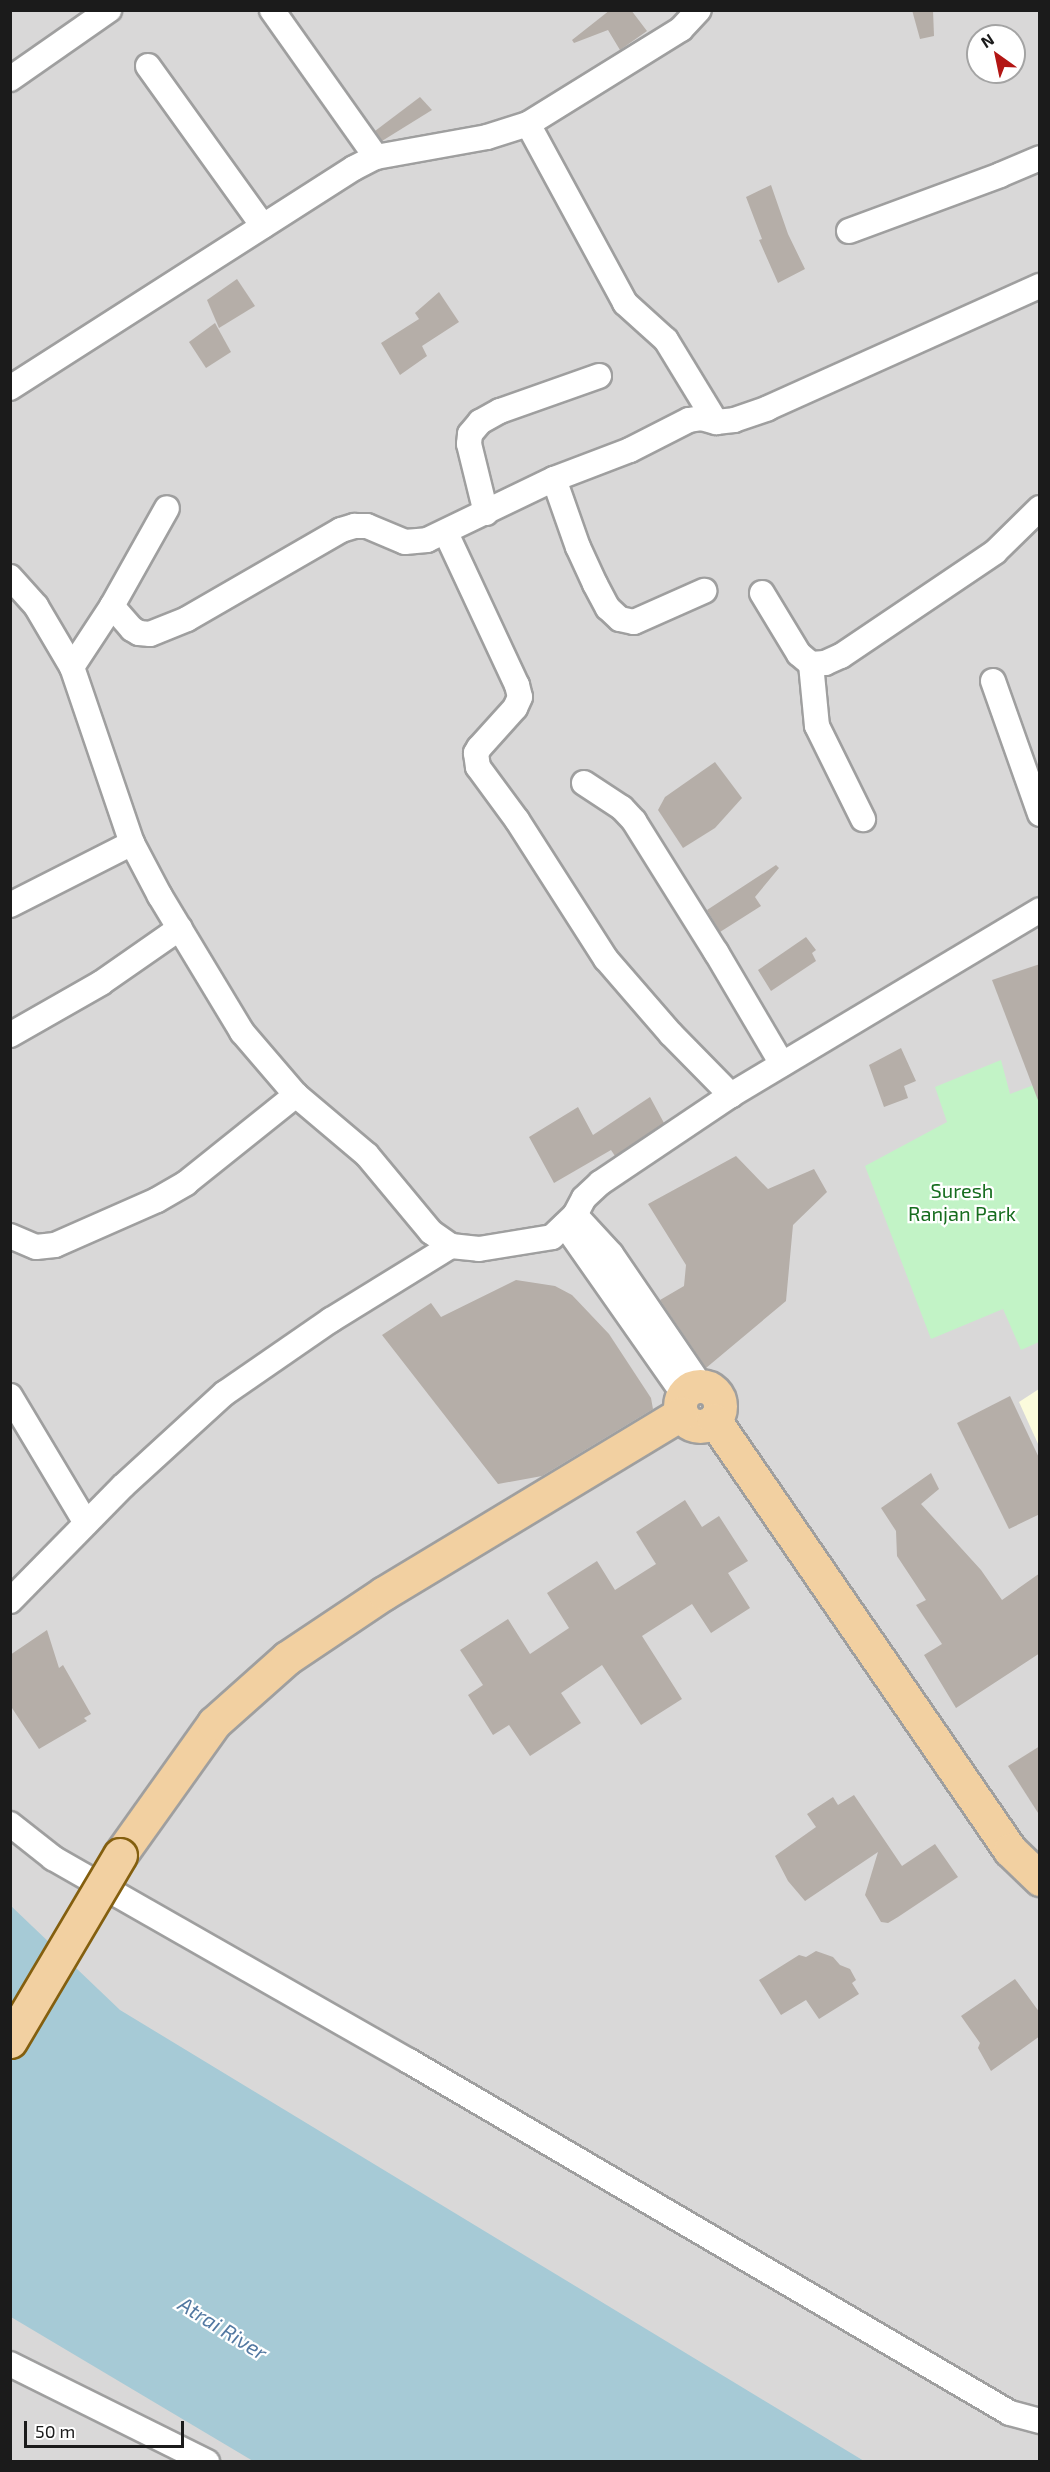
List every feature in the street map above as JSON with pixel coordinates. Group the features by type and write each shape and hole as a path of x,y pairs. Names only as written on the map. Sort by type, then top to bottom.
{"main road":[{"path":"689,1398 690,1424 703,1426 714,1420 1010,1850 1040,1879"},
{"path":"10,2041 120,1855 214,1723 287,1658 384,1593 689,1398"}],"street":[{"path":"10,79 109,10"},
{"path":"272,10 376,157"},
{"path":"10,388 263,226 376,157 487,137 528,124 677,20 699,10"},
{"path":"148,66 263,226"},
{"path":"528,124 625,303 666,340 716,422"},
{"path":"849,231 1040,158"},
{"path":"112,606 132,629 139,633 150,634 187,619 341,530 354,526 367,526 405,542 417,543 446,533 554,479 630,450 689,420 701,418 716,422 734,420 768,408 1040,286"},
{"path":"486,513 468,444 475,428 480,422 500,411 599,376"},
{"path":"554,479 578,547 595,584 608,608 620,619 634,622 704,591"},
{"path":"72,667 112,606 167,508"},
{"path":"762,593 799,654 811,664 825,663 841,656 995,552 1040,508"},
{"path":"446,533 517,685 520,697 515,708 479,748 476,753 478,767 517,820 606,959 671,1034 731,1095"},
{"path":"10,577 19,600 72,667 132,843 242,1032 296,1095 367,1155 431,1232 451,1246 479,1249 552,1237 570,1220 584,1198 600,1184 731,1095 1040,910"},
{"path":"811,664 817,726 863,819"},
{"path":"993,681 1040,814"},
{"path":"584,783 622,808 634,821 782,1064"},
{"path":"10,905 132,843"},
{"path":"10,1035 101,983 180,928"},
{"path":"10,1236 36,1247 55,1245 157,1200 186,1183 296,1095"},
{"path":"570,1220 689,1398"},
{"path":"10,1601 86,1522 174,1437 225,1393 331,1320 451,1246"},
{"path":"10,1396 86,1522"},
{"path":"10,1824 63,1864 409,2061 1010,2413 1040,2421"},
{"path":"10,2364 207,2462"}],"shaded area":[{"path":"11,11 1039,11 1039,2461 11,2461"},
{"path":"1039,1389 1039,1446 1019,1402"}],"green space":[{"name":"Suresh Ranjan Park","path":"1001,1060 1010,1094 1039,1083 1039,1342 1021,1350 1003,1309 931,1339 865,1166 947,1122 935,1087"}],"water":[{"name":"Atrai River","path":"10,1905 120,2010 864,2461 253,2461 11,2317"}],"building":[{"path":"610,10 631,10 647,31 620,50 608,30 574,43 572,40"},
{"path":"912,10 933,10 934,36 920,39"},
{"path":"420,97 432,110 382,141 375,131"},
{"path":"771,185 788,234 805,269 778,283 759,240 762,239 746,197"},
{"path":"237,279 255,306 219,328 207,300"},
{"path":"439,292 459,322 422,346 427,356 400,375 381,343 419,319 415,313"},
{"path":"215,323 231,352 206,368 189,342"},
{"path":"715,762 742,798 715,828 683,848 658,810 665,797"},
{"path":"776,865 779,868 755,897 761,906 720,932 707,910"},
{"path":"806,937 816,950 812,953 816,961 771,991 758,970"},
{"path":"1040,964 1040,1103 1039,1103 992,980"},
{"path":"901,1048 916,1081 904,1086 908,1098 884,1107 869,1065"},
{"path":"650,1097 664,1123 615,1156 611,1150 554,1183 529,1137 578,1107 593,1135"},
{"path":"736,1156 768,1189 814,1169 827,1192 793,1225 786,1301 706,1368 660,1300 684,1286 686,1265 648,1204"},
{"path":"516,1280 555,1286 572,1295 609,1334 651,1398 653,1409 542,1476 498,1484 382,1335 431,1303 441,1317"},
{"path":"1010,1396 1040,1460 1040,1514 1009,1529 957,1423"},
{"path":"931,1473 939,1489 921,1504 981,1570 1002,1600 1040,1573 1040,1653 956,1708 924,1655 942,1644 916,1605 926,1600 897,1556 896,1531 881,1508"},
{"path":"685,1500 702,1527 719,1516 748,1561 728,1573 750,1608 711,1633 692,1604 642,1636 682,1699 641,1725 602,1665 561,1693 581,1723 530,1756 509,1725 493,1735 468,1695 483,1685 460,1650 508,1619 530,1654 569,1628 547,1593 597,1561 615,1590 656,1564 636,1532"},
{"path":"47,1630 59,1668 63,1665 91,1714 84,1718 87,1721 39,1749 10,1705 10,1655"},
{"path":"1040,1746 1040,1816 1008,1766"},
{"path":"854,1795 902,1866 935,1844 958,1877 888,1923 881,1922 865,1895 878,1852 805,1901 788,1881 775,1856 816,1827 807,1814 833,1797 838,1805"},
{"path":"816,1951 833,1957 840,1965 850,1969 856,1980 852,1983 859,1994 819,2019 806,2000 781,2015 759,1980 799,1955 806,1957"},
{"path":"1015,1979 1040,2013 1040,2036 991,2071 978,2048 980,2043 961,2016"}]}
